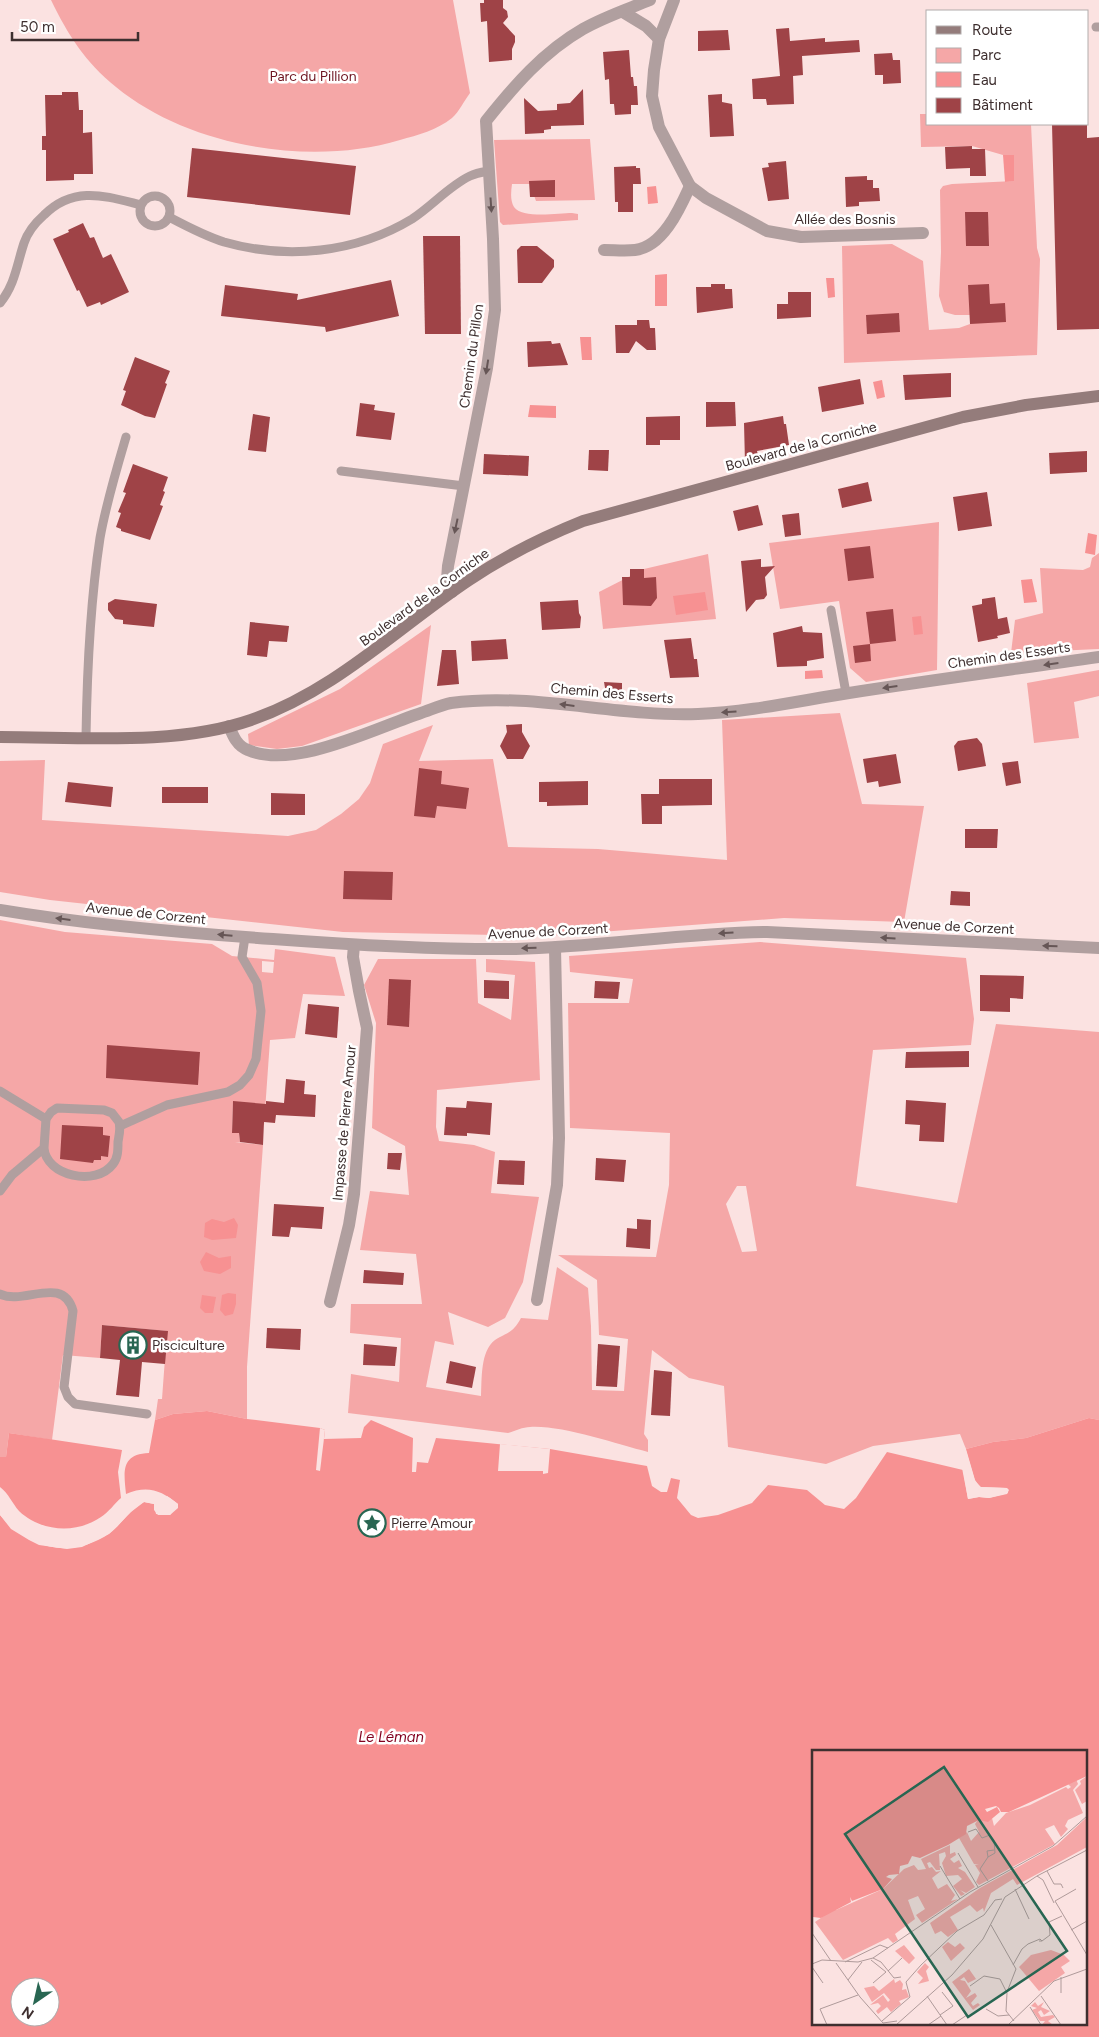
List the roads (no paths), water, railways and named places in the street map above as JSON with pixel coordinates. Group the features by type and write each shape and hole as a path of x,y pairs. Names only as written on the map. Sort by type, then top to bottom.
{"street":[{"path":"623,12 650,0"},
{"name":"Allée des Bosnis","path":"674,0 659,39 652,96 659,127 690,186 706,198 767,231 802,237 923,233"},
{"path":"623,12 646,26 659,39"},
{"name":"Chemin du Pillon","path":"452,592 447,580 448,566 487,368 495,310 486,121 520,79 545,56 584,28 623,12"},
{"path":"604,250 638,250 656,240 670,224 690,186"},
{"name":"Boulevard de la Corniche","path":"0,737 168,735 201,732 229,726 273,712 321,688 354,666 452,592 527,545 583,521 963,417 1026,405 1099,396"},
{"name":"Chemin des Esserts","path":"229,726 236,742 247,750 270,755 305,753 448,704 483,701 546,702 637,713 695,714 740,711 846,693 1099,657"},
{"name":"Avenue de Corzent","path":"0,910 67,920 244,937 446,950 555,948 726,933 767,932 1099,948"},
{"name":"Impasse de Pierre Amour","path":"330,1302 349,1225 354,1194 367,1028 358,991 353,957 354,944"},
{"path":"537,1300 557,1185 559,1138 555,948"}],"lane":[{"path":"169,216 223,242 262,250 300,252 338,249 392,230 414,218 471,175 489,171"},
{"path":"0,303 9,291 29,231 52,206 72,197 101,195 141,205"},
{"path":"149,197 160,197 169,205 169,216 162,225 150,226 141,218 141,205 149,197"},
{"path":"86,737 89,654 100,537 110,490 126,438"},
{"path":"341,471 464,486"},
{"path":"831,610 846,693"},
{"path":"120,1126 167,1105 228,1092 240,1085 249,1075 256,1059 262,1012 257,983 242,957 244,937"},
{"path":"0,1091 46,1119"},
{"path":"61,1107 104,1110 115,1115 120,1126 114,1163 106,1171 96,1175 77,1175 56,1169 45,1157 46,1119 51,1112 61,1107"},
{"path":"0,1191 12,1175 44,1148"},
{"path":"0,1294 14,1298 48,1292 63,1296 70,1303 73,1312 64,1387 68,1397 80,1405 147,1414"}],"water":[{"path":"1003,155 1014,155 1014,181 1005,182"},
{"path":"656,186 658,203 648,204 647,187"},
{"path":"667,274 667,306 655,306 655,275"},
{"path":"826,278 834,278 835,297 828,298"},
{"path":"580,337 591,337 592,360 582,360"},
{"path":"882,380 885,397 877,399 873,382"},
{"path":"530,405 556,406 556,418 528,417"},
{"path":"1088,533 1097,535 1095,555 1085,553"},
{"path":"1032,579 1037,602 1024,603 1021,580"},
{"path":"705,592 708,610 676,615 673,596"},
{"path":"921,616 923,634 914,635 912,617"},
{"path":"822,670 823,678 805,679 805,671"},
{"path":"234,1218 238,1225 236,1238 212,1240 204,1237 205,1223 212,1219 224,1222"},
{"path":"206,1252 219,1258 231,1256 231,1268 220,1274 204,1271 200,1262"},
{"path":"228,1293 236,1294 236,1304 233,1314 225,1316 220,1310 222,1295"},
{"path":"202,1295 216,1297 213,1313 205,1313 200,1308"},
{"name":"Le Léman","path":"207,1411 247,1419 320,1428 325,1430 324,1439 361,1438 364,1427 371,1420 413,1438 436,1438 550,1449 647,1466 652,1486 661,1492 667,1492 671,1478 680,1480 677,1498 691,1515 698,1518 718,1515 752,1503 768,1485 807,1490 825,1505 844,1509 856,1498 887,1452 963,1470 968,1499 989,1498 1008,1493 1007,1488 980,1487 975,1480 966,1449 993,1442 1026,1438 1089,1418 1099,1420 1099,2037 0,2037 0,1515 11,1527 37,1543 51,1547 66,1548 95,1541 110,1533 134,1509 144,1502 154,1504 156,1514 170,1515 178,1504 160,1492 141,1490 126,1494 125,1472 128,1461 140,1454 149,1453 155,1420 173,1414"},
{"path":"9,1433 122,1450 118,1472 121,1498 104,1515 81,1526 70,1528 48,1527 28,1518 19,1511 0,1487 0,1457 6,1457"}],"place":[{"name":"Pisciculture","path":"133,1345"},
{"name":"Pierre Amour","path":"372,1523"}],"park label":[{"name":"Parc du Pillion","path":"313,76"}]}
